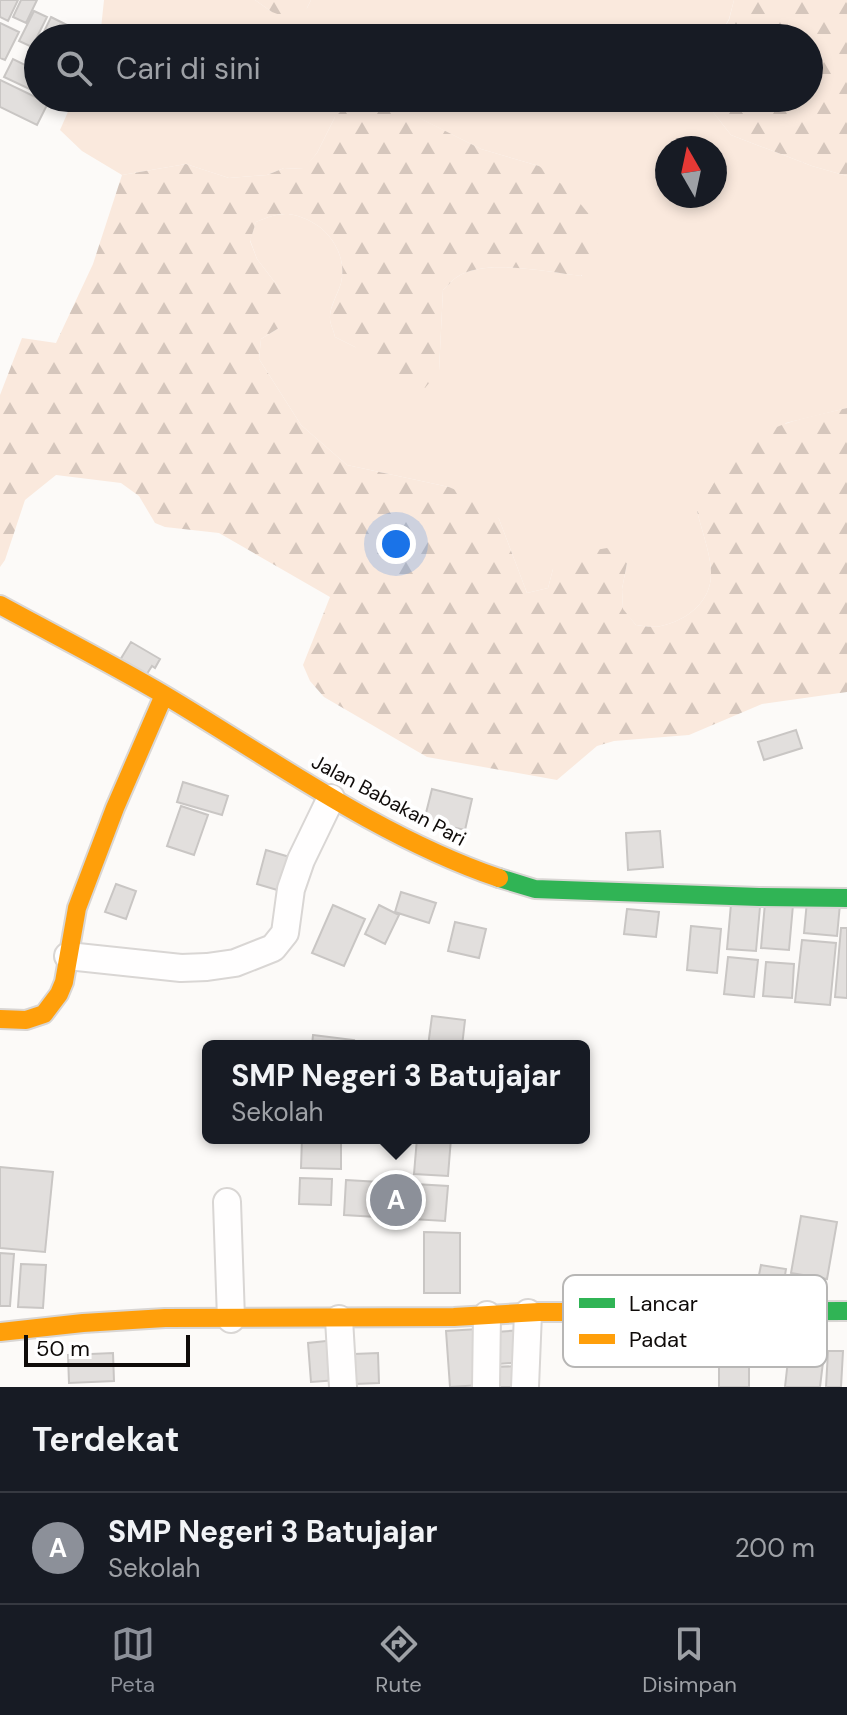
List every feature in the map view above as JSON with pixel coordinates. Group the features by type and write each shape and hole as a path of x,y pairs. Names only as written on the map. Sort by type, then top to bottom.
{"street":[{"name":"Jalan Babakan Pari","path":"0,605 164,695 331,798 422,846 495,877 535,889 847,898"},
{"path":"0,1019 26,1020 44,1014 59,994 64,982 77,908 115,808 164,695"},
{"path":"68,956 181,968 207,967 235,963 273,948 285,933 291,889 301,860 331,798"},
{"path":"227,1202 231,1319"},
{"path":"827,1311 847,1311"},
{"path":"525,1387 528,1313"},
{"path":"0,1332 165,1318 339,1319 563,1313"},
{"path":"486,1387 487,1315"},
{"path":"339,1319 343,1387"}],"green space":[{"path":"104,0 255,0 272,12 307,8 311,0 734,0 726,24 101,24"},
{"path":"255,0 311,0 307,8 291,19 272,12"},
{"path":"734,0 847,0 847,176 731,135 713,112 823,112 823,24 727,24"},
{"path":"68,112 354,112 335,117 317,153 304,169 284,168 267,175 229,178 186,164 122,175 82,151 60,130"},
{"path":"340,112 408,112 481,149 539,166 570,191 596,223 598,243 592,261 581,276 500,267 469,271 455,278 443,290 439,371 425,388 404,389 355,347 335,337 330,315 341,283 342,264 336,246 325,232 310,221 289,214 256,222 250,241 257,259 280,289 288,308 279,328 261,339 259,359 301,425 347,465 449,487 486,504 499,519 527,593 548,588 553,569 567,555 607,548 627,563 622,589 623,609 636,625 655,627 689,614 707,592 711,565 697,511 736,452 774,428 847,408 847,692 762,704 689,735 614,741 597,746 557,780 427,757 324,697 310,681 303,665 330,597 219,533 165,527 155,523 139,496 121,483 56,475 25,500 0,567 0,395 22,338 56,343 93,264 122,175 186,164 229,178 267,175 284,168 303,169 317,153"},
{"path":"407,112 713,112 731,135 847,176 847,408 786,423 697,511 711,572 707,592 689,614 658,627 636,625 623,610 622,589 627,563 553,569 548,588 527,593 499,519 449,487 347,465 301,425 259,359 261,339 279,328 280,289 257,259 250,240 256,222 277,215 296,215 310,221 325,232 336,246 342,273 330,314 335,337 355,347 439,371 443,290 457,277 469,271 500,267 582,276 539,166 481,149"}],"building":[{"path":"0,0 18,0 8,21 0,17"},
{"path":"21,0 37,0 26,23 13,17"},
{"path":"34,11 47,17 44,24 28,24"},
{"path":"51,17 65,24 48,24"},
{"path":"0,23 19,32 5,60 0,58"},
{"path":"13,59 24,64 24,86 4,77"},
{"path":"0,80 24,92 24,112 44,112 37,125 0,107"},
{"path":"131,642 160,659 143,680 117,665"},
{"path":"796,730 802,748 764,760 758,742"},
{"path":"183,782 228,796 222,815 177,802"},
{"path":"432,789 472,799 465,830 424,821"},
{"path":"181,806 208,815 194,855 167,846"},
{"path":"660,831 663,867 628,870 626,833"},
{"path":"266,850 293,858 284,892 257,884"},
{"path":"116,884 136,891 126,919 105,912"},
{"path":"401,892 436,903 429,923 395,912"},
{"path":"807,901 840,904 837,936 804,933"},
{"path":"765,903 793,905 789,950 761,948"},
{"path":"731,904 760,907 756,951 727,949"},
{"path":"333,905 365,919 344,966 312,953"},
{"path":"379,905 399,915 385,944 365,934"},
{"path":"627,909 659,912 656,937 624,934"},
{"path":"455,922 486,929 479,958 448,951"},
{"path":"691,926 721,929 717,973 687,970"},
{"path":"841,928 847,928 847,998 835,997"},
{"path":"802,940 836,943 830,1005 795,1002"},
{"path":"728,957 758,960 754,997 724,994"},
{"path":"766,962 794,964 792,998 763,996"},
{"path":"432,1016 465,1020 463,1040 429,1040"},
{"path":"313,1035 354,1040 313,1040"},
{"path":"302,1144 341,1144 341,1169 301,1168"},
{"path":"416,1144 451,1144 448,1176 414,1174"},
{"path":"0,1167 53,1172 45,1252 0,1248"},
{"path":"300,1178 332,1179 331,1205 299,1204"},
{"path":"346,1180 448,1186 445,1221 344,1215"},
{"path":"801,1216 837,1222 827,1279 827,1275 791,1273"},
{"path":"424,1232 460,1233 460,1293 424,1293"},
{"path":"0,1253 14,1254 10,1306 0,1306"},
{"path":"21,1264 46,1265 43,1308 18,1307"},
{"path":"761,1265 786,1269 785,1275 759,1275"},
{"path":"478,1329 481,1385 450,1387 446,1331"},
{"path":"523,1330 525,1362 497,1364 496,1332"},
{"path":"335,1340 338,1380 311,1382 308,1343"},
{"path":"828,1351 843,1351 841,1387 826,1387"},
{"path":"113,1353 114,1381 69,1383 68,1355"},
{"path":"378,1353 379,1383 355,1384 354,1354"},
{"path":"522,1366 522,1387 491,1387 490,1367"},
{"path":"719,1367 749,1367 749,1387 719,1387"},
{"path":"787,1367 822,1367 820,1387 785,1387"}],"traffic: fast":[{"path":"499,878 535,889 847,898"},
{"path":"827,1311 847,1311"}],"traffic: slow":[{"path":"0,605 146,684 370,820 412,842 499,878"},
{"path":"0,1019 26,1020 44,1014 59,994 64,982 77,908 115,808 164,695"},
{"path":"0,1332 165,1318 454,1317 563,1312"}],"place":[{"name":"SMP Negeri 3 Batujajar","path":"396,1200"}]}
